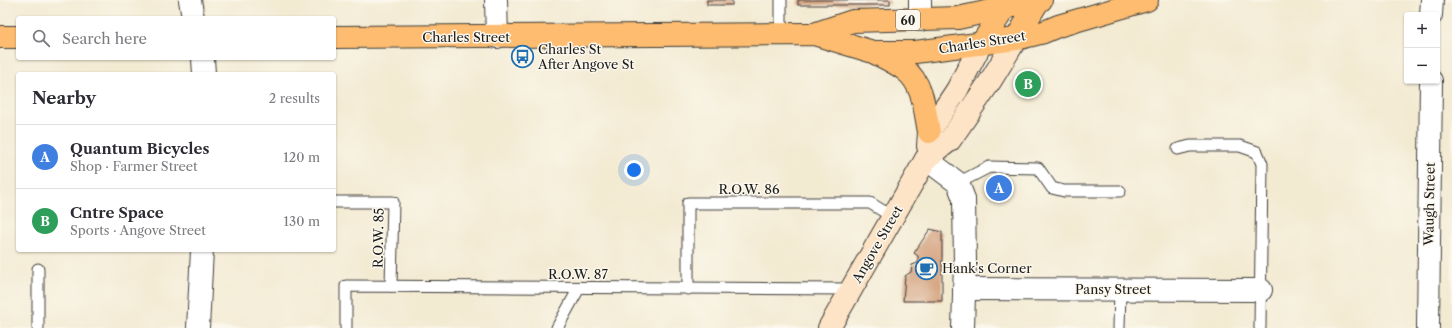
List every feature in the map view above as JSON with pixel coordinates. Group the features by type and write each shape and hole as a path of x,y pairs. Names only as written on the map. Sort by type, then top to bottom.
{"main road":[{"name":"Charles Street","path":"814,34 853,21 920,10 958,18 1006,4 1039,0"},
{"path":"1016,39 1039,0"},
{"name":"Charles Street","path":"336,37 814,34 873,52 915,52 1016,39 1044,32 1058,26 1147,0"},
{"path":"981,44 1006,4"},
{"path":"0,37 16,37"},
{"name":"Angove Street","path":"829,328 926,159 950,140 991,80 1016,39"},
{"name":"Angove Street","path":"926,159 929,132 957,90 981,44"},
{"path":"873,52 906,70 915,81 924,103 929,132"}],"street":[{"path":"190,0 193,16"},
{"path":"496,0 497,37"},
{"path":"1432,0 1432,12"},
{"path":"203,60 204,72"},
{"name":"Waugh Street","path":"1428,328 1431,84"},
{"path":"926,159 958,183 964,199 963,328"},
{"path":"198,328 202,252"},
{"name":"Pansy Street","path":"964,289 1261,290"}],"lane":[{"path":"781,0 781,34"},
{"path":"1178,149 1190,146 1240,146 1256,152 1262,164 1260,328"},
{"path":"958,183 989,167 1038,168 1052,188 1064,191 1120,191"},
{"name":"R.O.W. 85","path":"336,202 393,202 392,286"},
{"name":"R.O.W. 86","path":"688,289 688,202 870,203 893,217"},
{"path":"38,269 38,328"},
{"name":"R.O.W. 87","path":"346,328 346,286 851,289"},
{"path":"557,328 579,288"},
{"path":"1119,328 1120,290"}],"building":[{"path":"707,0 732,0 732,5 707,5"},
{"path":"798,0 890,0 890,5 798,5"},
{"name":"Hank's Corner","path":"930,229 942,232 942,301 903,301 905,276 911,272 912,265 918,263 918,256 914,253"}],"place":[{"name":"Charles St After Angove St","path":"523,56"},
{"name":"Cntre Space","path":"1028,84"},
{"name":"Quantum Bicycles","path":"999,188"},
{"name":"Hank's Corner","path":"927,268"}]}
